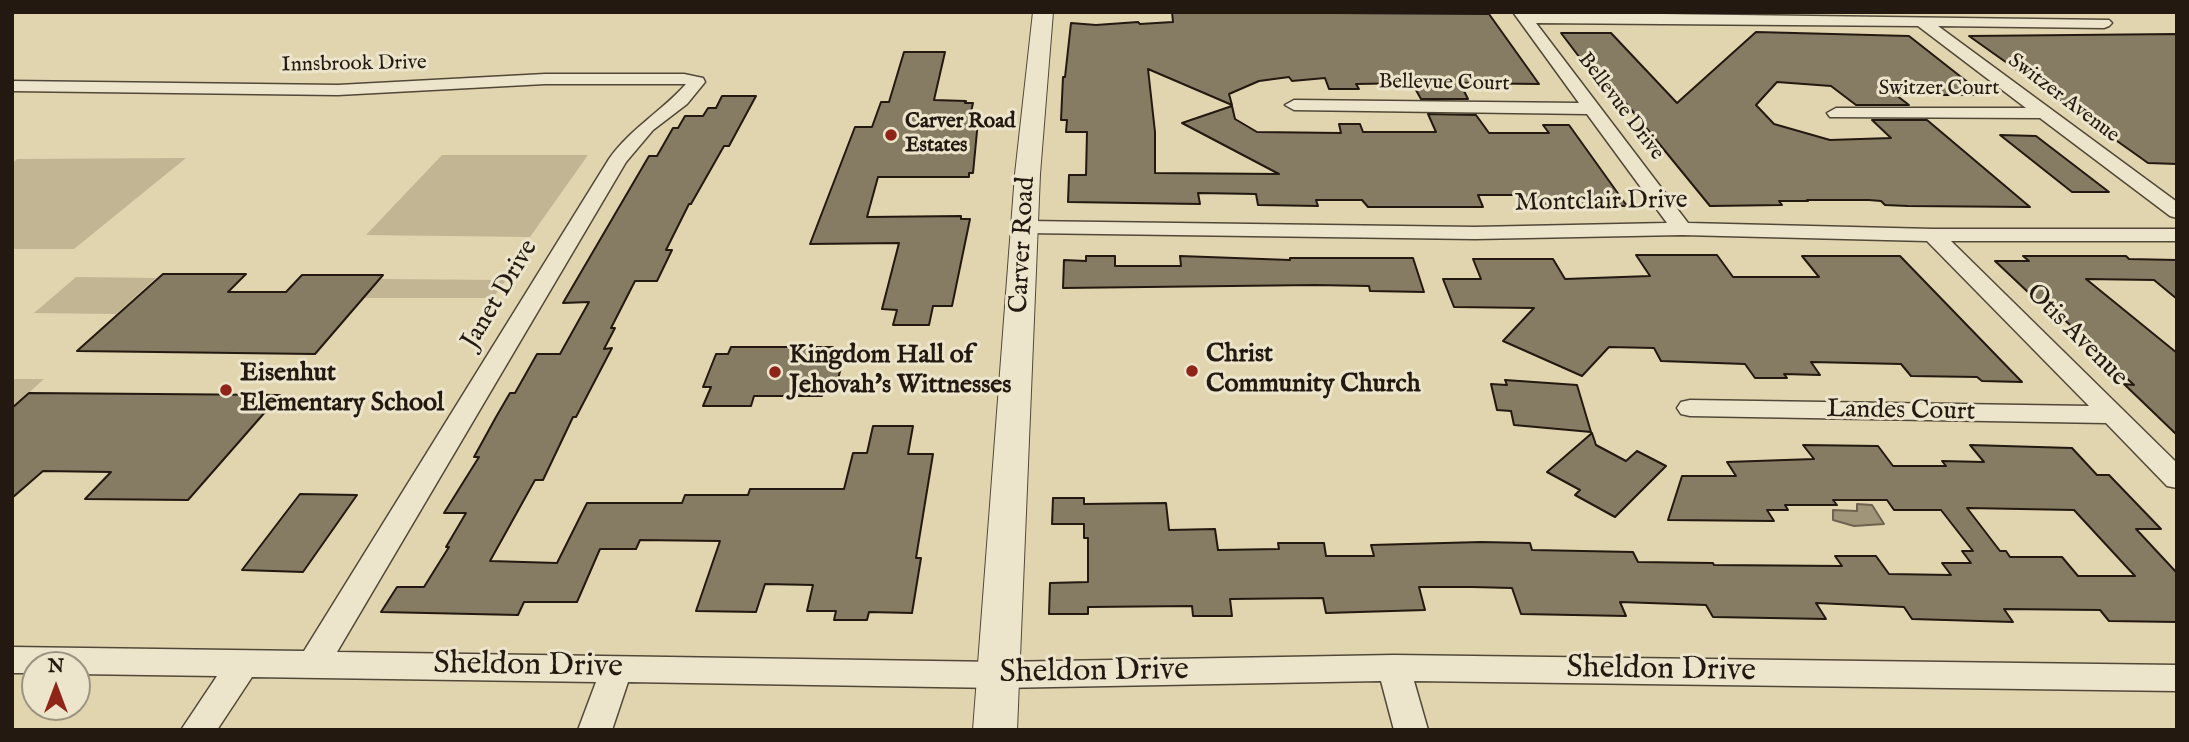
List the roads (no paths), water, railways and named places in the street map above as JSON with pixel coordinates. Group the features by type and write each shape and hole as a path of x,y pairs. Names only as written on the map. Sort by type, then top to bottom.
{"street":[{"name":"Carver Road","path":"995,730 1026,228 1025,195 1038,86 1043,12"},
{"path":"1522,15 2104,23"},
{"name":"Bellevue Drive","path":"1522,15 1682,229"},
{"name":"Switzer Avenue","path":"1922,22 2177,212"},
{"name":"Innsbrook Drive","path":"12,86 338,90 545,79 684,79 697,82"},
{"name":"Janet Drive","path":"313,664 618,159 647,126 681,100 697,82"},
{"name":"Bellevue Court","path":"1294,105 1594,109"},
{"name":"Switzer Court","path":"1836,113 2042,113"},
{"name":"Montclair Drive","path":"1026,228 1475,233 1682,229 1933,235 2177,235"},
{"name":"Otis Avenue","path":"1933,235 2177,479"},
{"name":"Landes Court","path":"1690,408 2113,415"},
{"name":"Sheldon Drive","path":"12,660 999,675 1394,668 2177,678"},
{"path":"198,730 244,663"},
{"path":"595,730 617,668"},
{"path":"1394,668 1411,730"}],"place":[{"name":"Carver Road Estates","path":"891,135"},
{"name":"Christ Community Church","path":"1192,371"},
{"name":"Kingdom Hall of Jehovah's Wittnesses","path":"775,372"},
{"name":"Eisenhut Elementary School","path":"226,390"}]}
